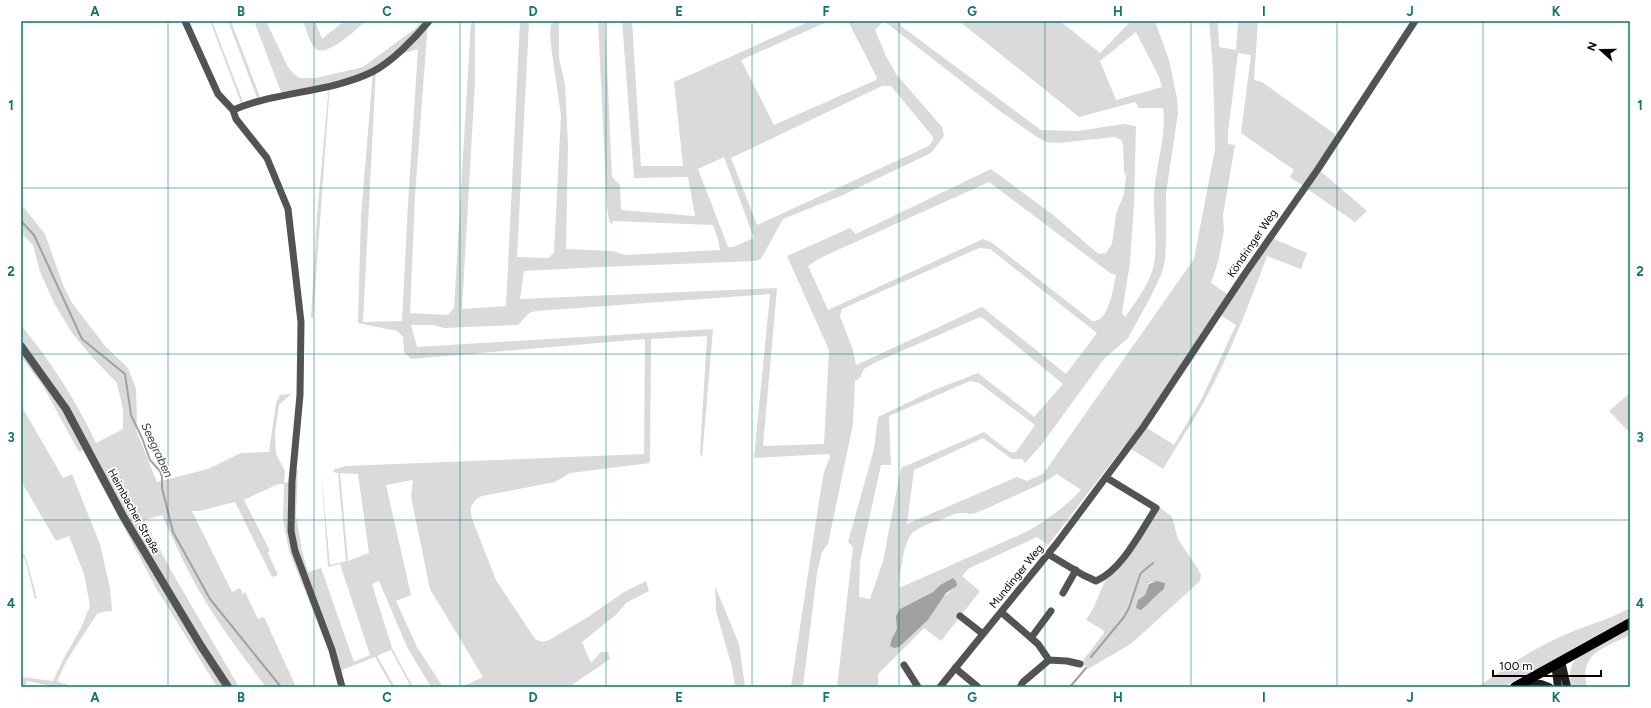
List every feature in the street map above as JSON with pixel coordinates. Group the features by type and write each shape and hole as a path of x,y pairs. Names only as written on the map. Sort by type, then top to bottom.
{"main road":[{"path":"1518,685 1630,623"},
{"path":"1558,687 1556,671 1561,661"},
{"path":"1561,661 1566,687"},
{"path":"1518,685 1541,684 1549,687"}],"street":[{"path":"185,21 218,94 233,110 236,119 267,158 288,209 301,322 300,394 292,481 291,531 295,551 332,650 342,687"},
{"path":"233,110 265,99 346,81 373,72 417,36 429,21"},
{"name":"Köndringer Weg","path":"1107,478 1171,388 1244,275 1318,169 1415,21"},
{"name":"Heimbacher Straße","path":"21,346 66,408 123,516 201,646 228,687"},
{"path":"1048,554 1096,581 1105,577 1124,556 1156,508 1107,478"},
{"name":"Mundinger Weg","path":"940,687 1048,554 1107,478"},
{"path":"1062,593 1076,570"},
{"path":"1031,638 1051,611"},
{"path":"1000,612 1038,644 1049,660"},
{"path":"960,616 983,634"},
{"path":"1020,687 1023,682 1049,660 1067,661 1080,664"},
{"path":"904,665 918,687"},
{"path":"956,668 978,687"}],"shaded area":[{"path":"210,21 212,21 243,102 241,103"},
{"path":"228,21 231,21 260,97 257,98"},
{"path":"254,21 266,21 288,67 294,74 300,78 316,78 363,67 416,28 421,21 428,21 415,196 410,313 448,315 454,308 471,21 475,21 475,82 462,309 506,306 520,21 529,22 517,257 549,258 554,252 561,115 552,53 550,34 551,21 559,21 559,58 565,85 568,145 566,249 613,251 625,255 720,250 713,225 613,221 612,224 609,221 607,207 598,21 605,21 612,177 620,185 621,210 695,216 688,177 634,178 622,21 632,21 641,166 683,166 674,82 810,21 829,21 741,60 774,125 876,80 877,78 848,21 884,21 901,21 901,26 1041,130 1078,131 1123,124 1136,126 1134,205 1130,263 1122,313 1125,317 1146,285 1154,264 1156,247 1154,196 1162,141 1164,119 1163,108 1139,108 1135,102 1079,117 959,21 1060,21 1100,53 1131,21 1155,21 1169,60 1177,98 1178,113 1166,194 1165,261 1161,275 1149,300 1128,338 1104,359 1042,444 1025,463 1022,459 1012,459 983,438 914,470 907,524 1017,477 1027,481 1043,474 1194,259 1215,149 1213,69 1209,21 1218,21 1219,47 1236,50 1238,21 1258,21 1254,80 1262,82 1339,137 1318,169 1367,211 1355,222 1290,177 1294,170 1241,133 1251,55 1238,53 1228,132 1228,144 1235,145 1223,215 1224,231 1218,262 1211,283 1230,296 1282,220 1274,239 1307,253 1301,269 1267,256 1245,315 1210,391 1163,469 1125,445 1048,545 1037,537 968,569 962,576 980,591 941,641 924,628 878,674 878,687 837,687 853,547 848,542 874,449 878,417 934,390 978,373 1034,417 1063,384 984,319 980,317 874,363 864,369 860,378 855,381 853,424 828,544 822,552 817,573 803,687 791,687 819,501 824,472 830,457 829,454 754,458 770,294 536,311 529,313 518,325 444,328 434,325 411,325 417,347 713,329 702,458 700,452 707,336 651,339 650,463 570,473 555,482 482,496 475,500 471,509 472,519 496,580 535,639 542,642 549,640 588,617 624,592 646,581 649,591 626,603 617,614 582,642 591,663 601,652 608,652 610,659 569,687 461,687 483,677 430,589 411,497 413,480 386,485 411,595 396,601 417,647 443,687 431,687 407,647 379,581 372,584 392,648 413,687 411,687 391,650 377,656 395,687 392,687 375,657 342,670 345,687 289,551 283,520 284,484 278,484 244,500 270,551 268,553 278,575 272,577 235,502 199,511 192,511 232,592 240,588 243,594 245,592 258,619 264,617 296,687 266,687 246,661 209,607 184,563 162,515 144,520 173,574 239,687 217,687 156,588 83,450 79,452 43,386 21,357 21,325 43,353 62,382 96,443 123,429 123,410 117,383 72,333 54,303 40,272 33,245 21,233 21,204 45,234 63,285 72,303 106,347 128,368 136,389 136,430 157,482 208,469 241,453 269,452 276,403 280,395 291,394 279,405 275,432 276,454 285,471 284,483 292,481 293,471 298,470 296,515 302,551 308,572 321,568 354,662 370,655 340,564 328,567 321,471 330,565 346,561 338,473 333,472 335,469 346,466 644,454 645,339 411,359 404,352 403,337 397,331 358,323 361,216 373,71 330,83 313,318 311,318 317,216 329,85 281,92","holes":["884,21 1001,112 1046,142 1058,143 1115,137 1121,140 1123,144 1124,172 1126,176 1124,194 1116,214 1112,244 1106,253 1099,254 1052,214 991,169 856,234 850,228 787,256 829,350 824,444 763,446 777,288 520,299 524,271 755,261 761,259 783,219 843,195 931,153 944,136 942,127 896,74 886,56 875,30","1136,32 1159,77 1162,87 1116,100 1100,61","418,49 402,321 363,322 376,68 398,55","882,86 891,86 933,137 933,140 929,146 757,225 731,158","724,157 754,238 733,247 728,247 698,169","989,182 1110,273 1116,275 1112,296 1106,311 1098,320 1092,321 991,242 983,239 828,310 808,266 820,258","979,248 990,249 1097,333 1066,374 982,307 856,365 853,350 840,316 842,309","1219,314 1236,325 1202,398 1174,445 1144,426","970,381 979,383 1035,425 1016,452 1010,452 984,432 901,468 883,561 870,599 859,597 860,561 881,465 891,465 889,416","340,473 358,474 369,553 348,561","1057,474 1081,490 1069,502 1028,531 899,588 904,554 912,533 924,526 955,514 972,514 1043,483","953,578 957,586 943,597 928,620 911,636 892,638 897,629 900,609 933,592 940,585"]},
{"path":"303,21 315,21 322,39 344,21 365,21 335,46 321,50 316,49 312,44"},
{"path":"1630,393 1630,433 1609,411"},
{"path":"21,405 63,478 72,474 100,544 110,588 112,611 97,614 67,660 57,681 71,687 56,687 27,681 25,687 21,687 23,681 21,681 21,677 53,681 81,628 90,606 84,574 69,536 56,541 21,481"},
{"path":"1158,506 1172,517 1178,539 1201,575 1200,581 1132,643 1088,669 1081,663 1104,633 1103,630 1086,620 1107,579 1120,567 1138,543","holes":["1162,582 1154,598 1141,610 1138,600 1145,595 1149,583"]},
{"path":"21,549 26,558 37,598 35,599 25,559 21,555"},
{"path":"953,578 956,581 957,586 946,593 928,620 899,647 894,648 890,646 897,629 896,616 900,609 933,592 940,585"},
{"path":"1157,581 1165,583 1164,589 1141,610 1136,608 1138,600 1145,595 1149,584"},
{"path":"715,586 739,644 745,687 735,687 732,667 716,611"},
{"path":"1630,608 1630,617 1504,687 1479,687 1522,657 1547,643"},
{"path":"1630,627 1630,635 1599,650 1590,659 1586,670 1587,687 1570,687 1571,668 1576,658"}],"waterway":[{"name":"Seegraben","path":"21,221 34,235 82,339 125,374 131,415 150,460 160,471 162,477 162,488 173,532 210,599 281,687"},
{"path":"1091,657 1124,617 1129,608 1141,573 1153,563"},
{"path":"1070,687 1086,668"}]}
